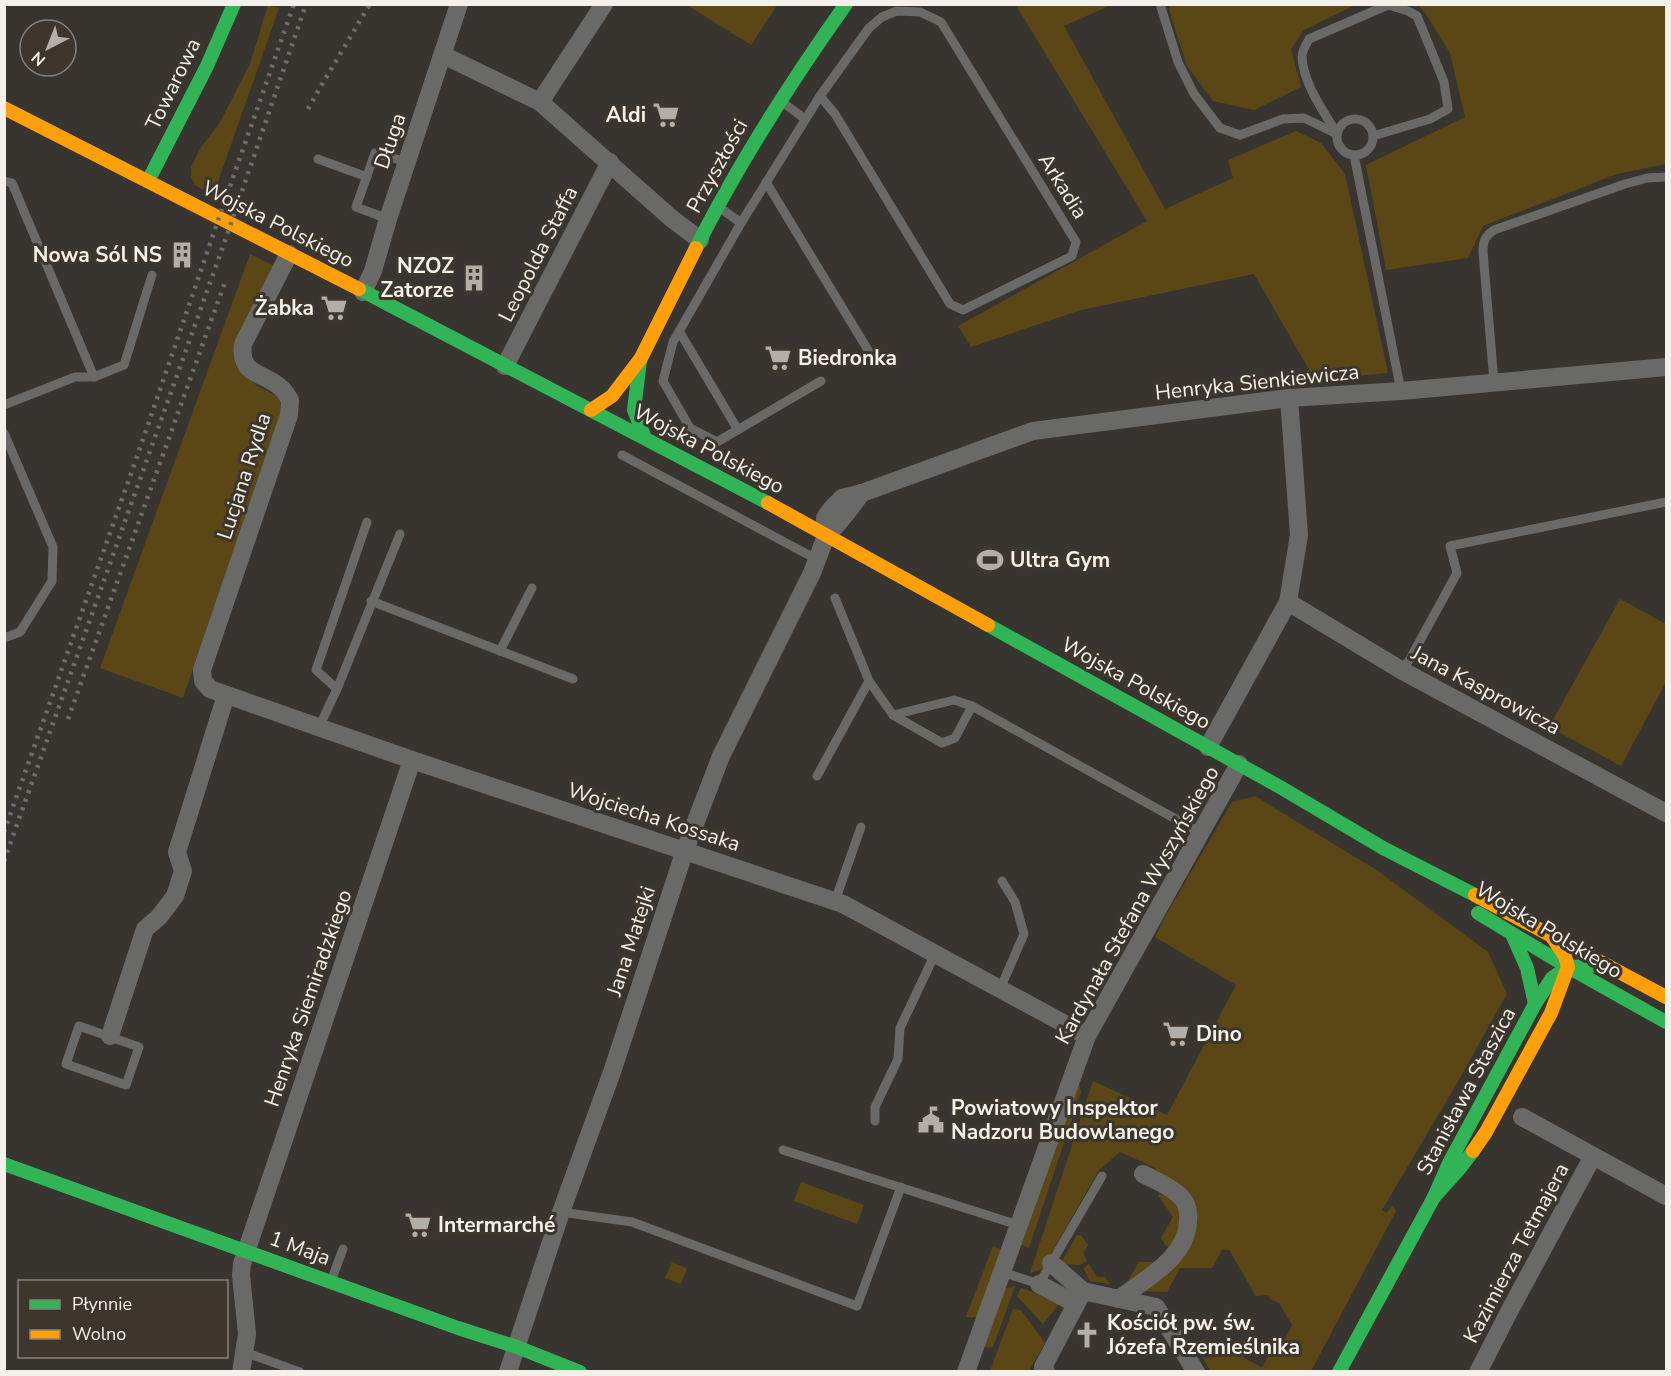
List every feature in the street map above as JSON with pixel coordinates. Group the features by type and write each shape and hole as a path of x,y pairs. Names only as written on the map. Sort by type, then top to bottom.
{"street":[{"name":"Towarowa","path":"148,181 207,66 234,4"},
{"name":"Długa","path":"363,292 373,271 459,4"},
{"path":"540,102 604,4"},
{"name":"Przyszłości","path":"591,410 612,396 641,358 717,206 779,100 846,4"},
{"path":"443,55 540,102 671,218 700,240"},
{"name":"Wojska Polskiego","path":"4,108 249,232 645,438 1208,747 1383,848 1551,934 1666,997"},
{"name":"Leopolda Staffa","path":"505,366 610,162"},
{"name":"Lucjana Rydla","path":"202,670 289,415 290,400 280,387 254,373 246,365 242,356 243,344 290,254"},
{"name":"Przyszłości","path":"641,358 634,410 645,438"},
{"name":"Henryka Sienkiewicza","path":"826,536 839,524 844,514 862,493 1034,431 1289,398 1401,391 1666,367"},
{"path":"1208,747 1288,602 1299,535 1289,398"},
{"name":"Jana Matejki","path":"508,1371 518,1347 561,1212 612,1072 684,850 720,756 818,560 826,536"},
{"name":"Jana Kasprowicza","path":"1288,602 1401,670 1666,813"},
{"name":"Wojciecha Kossaka","path":"202,670 203,681 210,689 226,695 412,760 835,901 1087,1036"},
{"path":"110,1036 145,929 159,917 175,896 178,888 183,871 177,852 226,695"},
{"name":"Henryka Siemiradzkiego","path":"241,1371 247,1334 242,1264 412,760"},
{"name":"Kardynała Stefana Wyszyńskiego","path":"966,1371 1087,1036 1239,765"},
{"name":"Wojska Polskiego","path":"1383,848 1512,934 1666,1022"},
{"path":"1512,934 1533,984 1534,1004"},
{"path":"1551,934 1565,956 1568,967 1609,965"},
{"name":"Stanisława Staszica","path":"1339,1371 1434,1197 1449,1163 1534,1004 1552,978 1568,967"},
{"name":"Stanisława Staszica","path":"1434,1197 1460,1168 1486,1132 1551,1013 1568,967"},
{"path":"1584,993 1595,991 1616,994"},
{"path":"1551,1013 1568,1000"},
{"path":"1522,1117 1666,1196"},
{"name":"Kazimierza Tetmajera","path":"1478,1371 1593,1156"},
{"name":"1 Maja","path":"4,1164 580,1371"},
{"path":"1119,1299 1172,1259 1184,1242 1188,1226 1189,1213 1179,1195 1143,1174"},
{"path":"1051,1263 1080,1298"},
{"path":"1039,1284 1080,1298 1119,1299 1156,1307 1196,1371"},
{"path":"1046,1371 1043,1367 1080,1298"}],"lane":[{"path":"1160,4 1178,62 1194,94 1220,128 1240,135 1283,119 1304,118 1337,134"},
{"path":"1337,134 1310,87 1302,57 1303,49 1309,39 1388,5 1408,10 1417,16 1444,82 1448,109 1430,119 1373,136"},
{"name":"Arkadia","path":"897,11 920,12 941,22 1076,242 1072,256 963,310 950,304 835,114 820,96 868,28 882,17 897,11"},
{"path":"820,96 741,223 679,331 673,342 663,381 690,428 717,442 821,381"},
{"path":"779,100 806,118"},
{"path":"1356,119 1366,122 1373,136 1366,152 1354,155 1343,150 1337,140 1342,124 1356,119"},
{"path":"388,219 356,207 375,153 407,162"},
{"path":"1354,155 1401,391"},
{"path":"318,159 367,177"},
{"path":"1494,382 1483,252 1483,242 1487,235 1494,230 1625,184 1647,178 1666,177"},
{"path":"4,181 12,183 94,377"},
{"path":"766,182 874,360"},
{"path":"717,206 741,223"},
{"path":"4,405 75,377 94,377 124,365 152,275"},
{"path":"679,331 738,430"},
{"path":"4,432 53,547 52,581 20,632 4,638"},
{"path":"622,455 818,560"},
{"path":"1401,670 1410,659 1457,573 1450,546 1666,502"},
{"path":"337,688 316,670 367,522"},
{"path":"319,727 400,534"},
{"path":"500,651 532,588"},
{"path":"835,598 869,681 894,715 942,743 955,738 972,706"},
{"path":"371,601 573,679"},
{"path":"817,776 869,681"},
{"path":"894,715 954,700 972,706 1201,833"},
{"path":"835,901 861,827"},
{"path":"1000,989 1024,934 1015,902 1002,881"},
{"path":"875,1121 875,1107 898,1059 900,1028 935,954"},
{"path":"80,1026 110,1036 139,1047 126,1085 66,1064 80,1026"},
{"path":"783,1150 1018,1225"},
{"path":"1002,1272 1039,1284 1102,1176"},
{"path":"561,1212 632,1222 857,1305 901,1187"},
{"path":"331,1282 343,1249"},
{"path":"244,1352 300,1371"}],"shaded area":[{"path":"1169,4 1355,5 1304,30 1291,49 1301,87 1254,110 1213,101 1187,66"},
{"path":"268,5 279,8 213,196 195,185 191,177 191,167 201,147 219,124 250,64"},
{"path":"687,5 777,5 751,45"},
{"path":"1022,5 1111,5 1064,26 1165,209 1233,178 1228,160 1296,131 1321,143 1345,174 1388,373 1315,380 1254,274 1081,310 971,347 958,326 1147,221 1017,7"},
{"path":"1418,5 1666,5 1666,164 1617,174 1483,226 1468,258 1386,270 1366,165 1465,117 1450,53"},
{"path":"250,254 274,266 234,348 236,367 257,386 279,397 281,410 183,698 100,668"},
{"path":"1620,599 1666,624 1666,682 1621,766 1549,727"},
{"path":"1255,796 1378,871 1488,952 1507,994 1382,1210 1386,1213 1392,1206 1396,1211 1311,1371 1210,1371 1203,1358 1217,1357 1222,1353 1233,1352 1263,1366 1274,1347 1281,1347 1292,1325 1279,1303 1270,1299 1268,1295 1256,1296 1229,1250 1222,1250 1212,1268 1180,1268 1167,1292 1137,1291 1192,1226 1154,1173 1156,1168 1120,1152 1099,1170 1042,1269 1030,1273 1093,1081 1167,1115 1236,985 1155,937 1232,802"},
{"path":"1078,1079 1081,1092 1029,1248 1020,1244"},
{"path":"801,1182 864,1205 857,1224 794,1201"},
{"path":"1169,1194 1182,1208 1176,1251 1165,1245 1161,1238 1173,1217 1158,1195"},
{"path":"1077,1235 1081,1235 1088,1245 1083,1253 1087,1261 1080,1265 1060,1264"},
{"path":"993,1246 1001,1250 978,1317 966,1317"},
{"path":"672,1262 687,1268 681,1284 665,1278"},
{"path":"1139,1262 1156,1262 1126,1284"},
{"path":"1089,1264 1097,1277 1105,1277 1110,1284 1090,1281 1084,1268"},
{"path":"1015,1286 993,1347 984,1347 1004,1289"},
{"path":"1021,1288 1060,1303 1043,1324 1017,1296"},
{"path":"1013,1309 1021,1310 1045,1343 1031,1371 990,1371"}],"railway":[{"path":"4,832 294,4"},
{"path":"4,861 227,235 306,4"},
{"path":"308,109 370,4"},
{"path":"68,719 225,282"}],"traffic: fast":[{"path":"148,181 207,66 234,4"},
{"path":"696,248 766,123 846,4"},
{"path":"359,289 768,503"},
{"path":"640,361 634,410 645,438"},
{"path":"988,625 1280,787 1383,848 1475,895"},
{"path":"1478,913 1666,1022"},
{"path":"1512,934 1527,968 1535,1004"},
{"path":"1473,1151 1434,1197 1449,1163 1535,1004 1552,978 1568,967 1607,965"},
{"path":"4,1164 458,1328 517,1347 580,1372"},
{"path":"1339,1372 1434,1197"}],"traffic: slow":[{"path":"4,108 359,289"},
{"path":"591,410 612,396 641,358 696,248"},
{"path":"768,503 988,625"},
{"path":"1475,895 1666,997"},
{"path":"1473,1151 1486,1132 1551,1013 1568,967 1565,956 1551,935"}],"place":[{"name":"Aldi","path":"666,115"},
{"name":"Nowa Sól NS","path":"182,255"},
{"name":"NZOZ Zatorze","path":"474,278"},
{"name":"Żabka","path":"334,308"},
{"name":"Biedronka","path":"778,358"},
{"name":"Ultra Gym","path":"990,560"},
{"name":"Dino","path":"1176,1034"},
{"name":"Powiatowy Inspektor Nadzoru Budowlanego","path":"931,1120"},
{"name":"Intermarché","path":"418,1225"},
{"name":"Kościół pw. św. Józefa Rzemieślnika","path":"1087,1335"}]}
